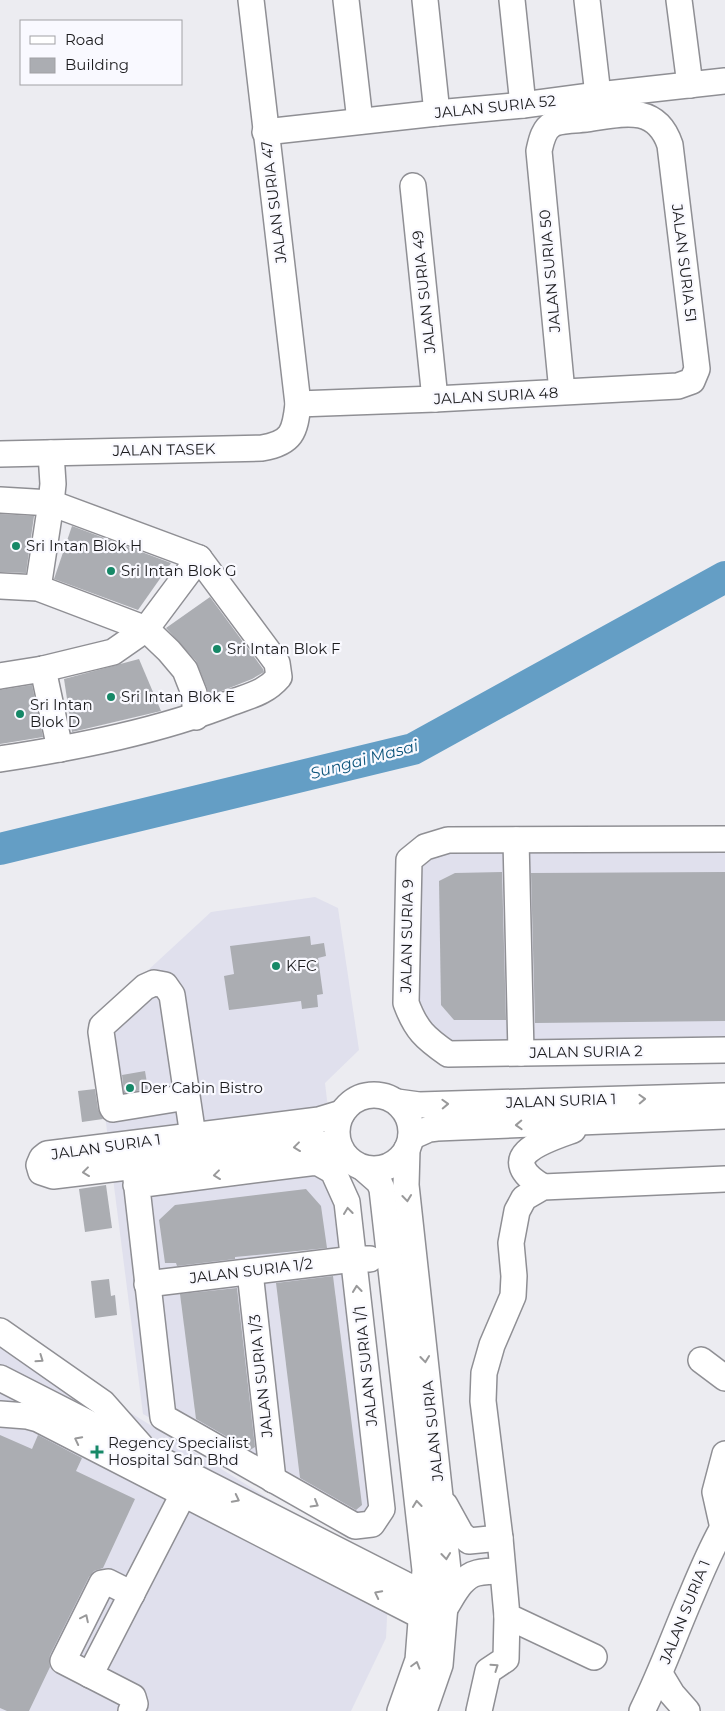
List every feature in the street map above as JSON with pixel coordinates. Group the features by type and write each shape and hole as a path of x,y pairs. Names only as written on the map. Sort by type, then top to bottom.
{"street":[{"name":"JALAN SURIA 47","path":"251,0 298,404"},
{"path":"346,0 360,121"},
{"path":"425,0 437,113"},
{"path":"512,0 523,106"},
{"path":"588,0 598,94"},
{"path":"679,0 690,85"},
{"name":"JALAN SURIA 52","path":"265,132 437,113 523,106 598,94 628,102 690,85 725,81"},
{"name":"JALAN SURIA 51","path":"628,102 644,116 658,123 666,133 670,145 697,369 692,381"},
{"name":"JALAN SURIA 50","path":"562,392 539,151 543,134 553,124 628,102"},
{"name":"JALAN SURIA 49","path":"413,186 434,399"},
{"name":"JALAN SURIA 48","path":"298,404 678,386 692,381"},
{"name":"JALAN TASEK","path":"0,454 262,448 276,446 290,436 296,422 298,404"},
{"path":"38,588 51,503 51,453"},
{"path":"0,500 51,503 198,558 277,663 279,677 270,687 196,717 60,749 0,759"},
{"path":"0,676 44,669 113,652 146,629 198,558"},
{"path":"0,586 38,588 146,629 169,651 185,670 194,693 196,717"},
{"path":"44,669 60,749"},
{"path":"521,1053 516,840 725,839"},
{"name":"JALAN SURIA 9","path":"448,1054 426,1038 412,1019 406,1003 409,860 425,847 448,840 516,840"},
{"path":"187,1097 113,1109 112,1107 101,1032 102,1026 145,987 154,983 164,985 172,994 193,1136"},
{"name":"JALAN SURIA 2","path":"448,1054 725,1050"},
{"path":"374,1094 385,1096 396,1102 405,1112 410,1124 409,1143 400,1160 376,1170 352,1163 343,1154 338,1142 336,1130 338,1119 342,1113 352,1101 363,1096 374,1094"},
{"name":"JALAN SURIA 1","path":"396,1102 419,1105 725,1096"},
{"name":"JALAN SURIA 1","path":"134,1165 193,1136 319,1120 342,1113"},
{"name":"JALAN SURIA 1","path":"409,1143 429,1129 437,1128 725,1116"},
{"path":"543,1187 530,1179 524,1172 522,1161 526,1153 532,1146 594,1122"},
{"name":"JALAN SURIA","path":"409,1143 406,1185 448,1570 440,1665 424,1711"},
{"name":"JALAN SURIA 1","path":"134,1165 321,1144 331,1146 343,1154"},
{"name":"JALAN SURIA 1/1","path":"134,1165 317,1162 333,1171 347,1202 382,1509 372,1524 355,1526 163,1417 148,1284"},
{"path":"134,1165 148,1284"},
{"name":"JALAN SURIA","path":"364,1168 379,1182 382,1189 425,1570 418,1660 400,1711"},
{"path":"480,1711 488,1671 506,1659 508,1616 483,1401 484,1373 492,1345 513,1296 514,1276 511,1244 517,1211 524,1198 543,1187 725,1180"},
{"path":"354,1259 370,1259 378,1266 396,1315"},
{"name":"JALAN SURIA 1/2","path":"148,1284 354,1259"},
{"name":"JALAN SURIA 1/3","path":"250,1272 273,1480"},
{"path":"0,1331 103,1403 147,1453 188,1485 421,1616"},
{"path":"701,1360 725,1378"},
{"path":"0,1378 147,1453"},
{"path":"0,1414 27,1416 38,1419 404,1584 411,1587 424,1587"},
{"path":"724,1526 716,1492 725,1454"},
{"path":"131,1711 135,1704 132,1697 63,1661 102,1583 108,1582 132,1594 188,1485"},
{"path":"440,1496 461,1534 469,1541 500,1538"},
{"name":"JALAN SURIA 1","path":"642,1711 660,1674 708,1555 724,1526"},
{"path":"445,1608 458,1586 468,1578 476,1573 502,1571"},
{"path":"508,1616 594,1657"},
{"name":"JALAN SURIA 1","path":"660,1674 672,1694 688,1711"},
{"path":"648,1711 656,1708 672,1711"}],"shaded area":[{"path":"725,832 725,1057 421,1042 402,857 421,842"},
{"path":"315,897 338,908 359,1050 325,1083 378,1529 353,1533 143,1414 93,1021 211,912"},
{"name":"Regency Specialist Hospital Sdn Bhd","path":"0,1332 389,1573 386,1638 351,1711 0,1711"}],"building":[{"name":"Sri Intan Blok H","path":"0,514 34,516 26,573 0,572"},
{"name":"Sri Intan Blok G","path":"72,526 171,563 138,610 54,579"},
{"name":"Sri Intan Blok F","path":"210,597 264,672 252,679 209,696 196,661 166,628"},
{"name":"Sri Intan Blok E","path":"139,659 161,711 72,732 64,679"},
{"name":"Sri Intan Blok D","path":"32,685 43,737 0,744 0,690"},
{"path":"502,872 506,1020 454,1020 441,1005 439,881 455,873"},
{"path":"725,872 725,1021 535,1023 531,873"},
{"name":"KFC","path":"310,936 311,945 324,943 326,956 318,958 323,994 317,995 318,1007 302,1009 301,1001 229,1010 224,976 234,974 230,946"},
{"path":"145,1071 148,1089 124,1093 122,1075"},
{"path":"95,1089 98,1109 103,1119 82,1122 78,1091"},
{"path":"106,1185 112,1228 85,1232 79,1189"},
{"path":"306,1189 321,1206 327,1248 235,1257 235,1259 177,1266 176,1263 165,1263 159,1220 175,1205"},
{"path":"333,1276 362,1505 356,1510 300,1478 276,1283"},
{"path":"109,1279 111,1296 115,1295 117,1315 95,1318 91,1281"},
{"path":"237,1288 255,1447 250,1450 196,1419 180,1294"},
{"path":"0,1435 32,1449 38,1435 82,1458 76,1471 135,1499 103,1568 94,1571 89,1577 50,1655 50,1667 29,1711 7,1711 0,1708"}],"waterway":[{"name":"Sungai Masai","path":"0,849 413,749 725,577"}],"place":[{"name":"Sri Intan Blok H","path":"16,546"},
{"name":"Sri Intan Blok G","path":"111,571"},
{"name":"Sri Intan Blok F","path":"217,649"},
{"name":"Sri Intan Blok E","path":"111,697"},
{"name":"Sri Intan Blok D","path":"20,714"},
{"name":"KFC","path":"276,966"},
{"name":"Der Cabin Bistro","path":"130,1088"},
{"name":"Regency Specialist Hospital Sdn Bhd","path":"97,1452"}]}
